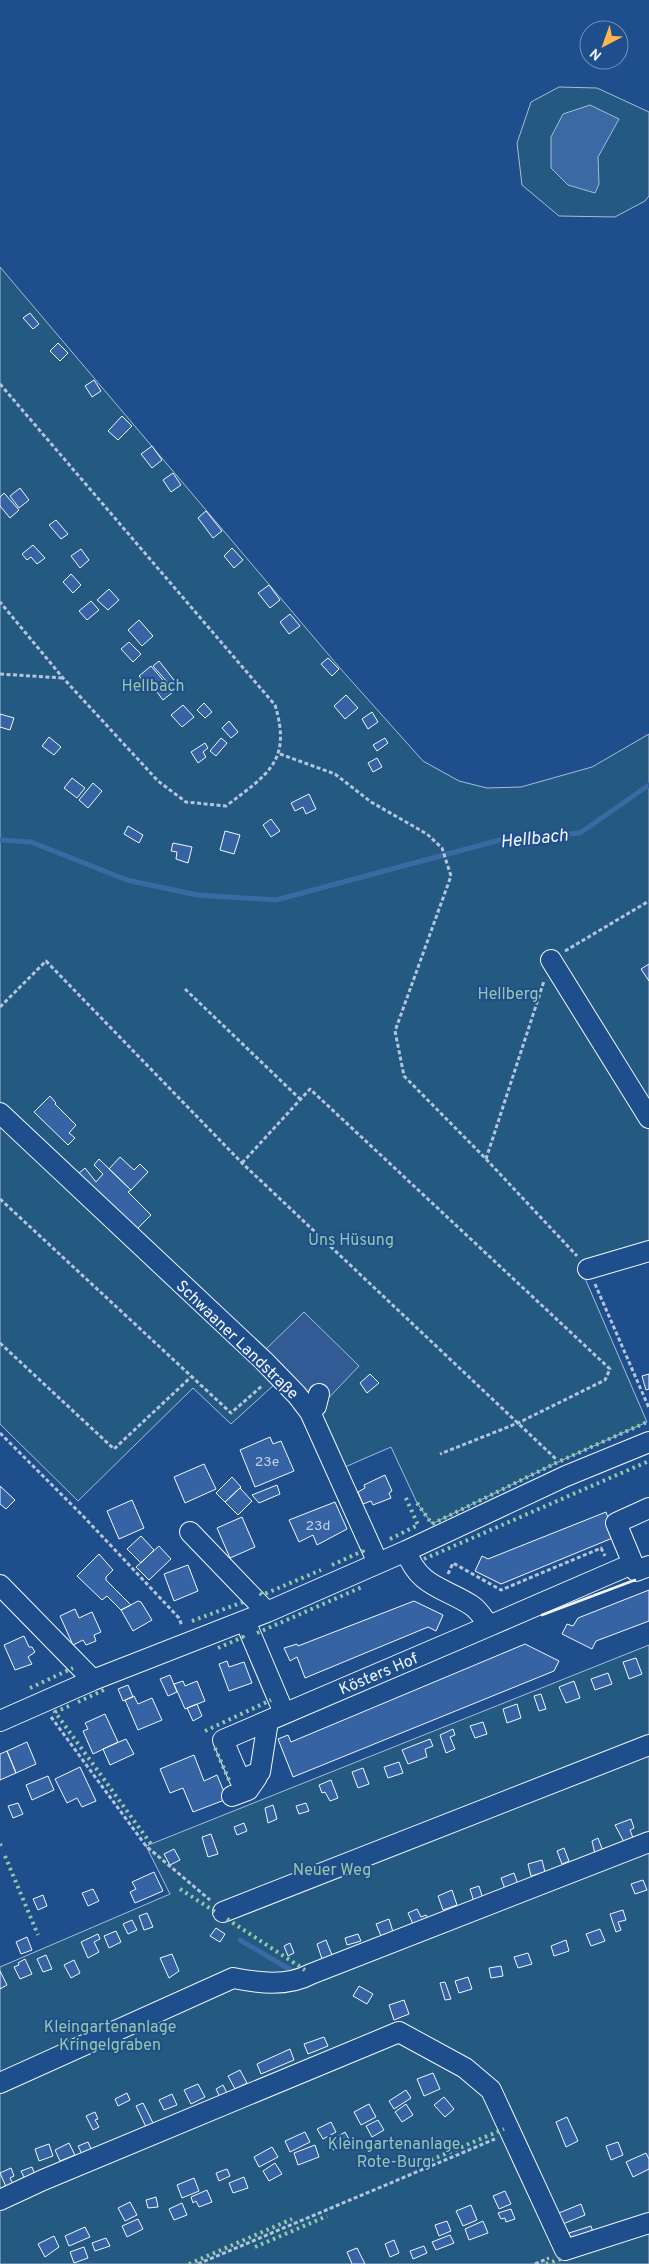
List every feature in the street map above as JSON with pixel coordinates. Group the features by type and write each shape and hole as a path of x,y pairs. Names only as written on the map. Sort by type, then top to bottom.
{"street":[{"path":"551,960 649,1118"},
{"name":"Schwaaner Landstraße","path":"0,1114 276,1373 310,1412 378,1563"},
{"path":"588,1269 649,1251"},
{"path":"310,1412 316,1406 319,1394"},
{"path":"0,1720 93,1680 267,1612 406,1551 566,1476 649,1442"},
{"path":"610,1510 632,1504 647,1509"},
{"name":"Kösters Hof","path":"260,1772 240,1780 223,1740 612,1573 641,1565 616,1523 647,1509"},
{"path":"190,1532 267,1612"},
{"path":"406,1551 410,1562 420,1576 440,1590 471,1606 489,1626"},
{"path":"0,1585 93,1680"},
{"path":"232,1796 248,1790 260,1772 276,1717 245,1621"},
{"path":"223,1912 649,1745"},
{"path":"0,2083 233,1978 259,1983 298,1981 320,1970 649,1842"},
{"path":"0,2200 43,2180 399,2032 465,2068 491,2090 566,2250 649,2223"}],"path":[{"path":"0,384 275,705 281,726 280,754 260,780 226,806 186,802 158,780 63,678 0,602"},
{"path":"0,674 63,678"},
{"path":"280,754 335,774 371,802 427,834 442,848 451,876 395,1031 404,1076 486,1159 588,1269 649,1408"},
{"path":"486,1159 551,960 649,901"},
{"path":"0,1007 46,961 242,1163 518,1423 558,1462 566,1476"},
{"path":"185,989 300,1099"},
{"path":"242,1163 310,1089 610,1369 605,1380 518,1423 440,1454"},
{"path":"0,1199 231,1413 276,1373"},
{"path":"0,1344 114,1449 191,1377"},
{"path":"0,1432 83,1516 179,1618 190,1642"},
{"path":"440,1590 453,1563 500,1590 601,1548 612,1573"},
{"path":"41,1703 146,1846 223,1912"},
{"path":"198,2264 512,2132"}],"green space":[{"path":"559,87 597,88 649,112 649,196 645,201 615,217 559,216 522,185 517,143 531,102"},
{"path":"0,267 339,667 423,761 459,781 487,788 521,787 592,767 649,734 649,1258 584,1276 647,1422 558,1462 432,1524 417,1503 391,1447 345,1467 276,1383 231,1424 193,1388 78,1501 0,1424"},
{"path":"649,1645 649,2264 0,2264 0,1967 170,1894 146,1846"}],"shaded area":[{"path":"590,105 619,119 598,157 599,184 595,193 568,185 551,168 551,137 563,114"},
{"path":"304,1312 359,1366 319,1408 263,1352"}],"building":[{"path":"30,313 39,324 33,329 23,318"},
{"path":"58,343 68,353 60,361 50,351"},
{"path":"94,380 101,391 92,397 85,386"},
{"path":"122,416 132,426 118,440 108,431"},
{"path":"152,446 162,460 152,468 141,454"},
{"path":"173,473 181,485 171,492 163,480"},
{"path":"20,488 29,500 19,508 10,496"},
{"path":"4,493 19,510 10,518 0,506 0,497"},
{"path":"206,511 222,531 213,538 198,518"},
{"path":"56,520 68,534 61,539 49,525"},
{"path":"33,545 45,558 37,564 31,557 27,560 22,554"},
{"path":"232,548 243,560 234,568 224,556"},
{"path":"81,549 89,560 80,568 71,556"},
{"path":"71,574 81,585 73,593 63,582"},
{"path":"269,585 280,600 270,608 258,593"},
{"path":"109,589 119,600 108,610 97,600"},
{"path":"91,601 99,610 87,620 79,611"},
{"path":"290,614 300,626 289,634 280,622"},
{"path":"139,620 153,636 142,646 128,630"},
{"path":"129,642 141,654 133,662 121,649"},
{"path":"328,658 339,669 332,676 321,664"},
{"path":"159,661 174,680 169,684 153,666"},
{"path":"151,666 173,692 163,700 147,679 144,682 139,676"},
{"path":"346,695 358,708 345,719 334,706"},
{"path":"204,703 212,712 205,718 197,710"},
{"path":"183,705 194,717 182,727 171,715"},
{"path":"372,712 378,722 368,729 362,719"},
{"path":"0,714 14,718 10,730 0,727"},
{"path":"229,721 238,732 231,738 222,728"},
{"path":"49,737 61,747 54,755 42,746"},
{"path":"221,738 227,743 216,756 210,751"},
{"path":"385,738 388,743 377,751 373,745"},
{"path":"205,743 208,748 203,752 206,757 198,763 191,752"},
{"path":"377,758 382,767 373,772 368,763"},
{"path":"72,778 85,788 77,798 64,788"},
{"path":"93,783 102,791 88,808 79,800"},
{"path":"309,794 316,809 306,814 303,807 295,811 291,803"},
{"path":"271,819 280,831 271,837 263,825"},
{"path":"128,826 143,835 139,843 124,834"},
{"path":"225,831 240,835 234,854 220,850"},
{"path":"173,843 192,847 188,863 176,859 177,852 171,851"},
{"path":"649,964 649,981 641,969"},
{"path":"50,1096 55,1104 76,1125 69,1133 75,1138 68,1145 34,1112"},
{"path":"120,1157 134,1170 140,1164 148,1172 131,1190 109,1169"},
{"path":"99,1159 131,1190 128,1192 151,1215 135,1231 77,1175 85,1168 96,1182 103,1174 94,1165"},
{"path":"370,1374 379,1383 367,1393 360,1383"},
{"path":"649,1374 649,1389 646,1390 642,1376"},
{"path":"270,1437 273,1444 281,1441 294,1471 255,1487 240,1450"},
{"path":"204,1464 216,1489 185,1503 174,1477"},
{"path":"385,1475 392,1491 389,1493 391,1498 373,1505 371,1501 363,1504 358,1492 365,1488 364,1485"},
{"path":"232,1477 241,1487 225,1502 216,1493"},
{"path":"277,1485 280,1494 259,1503 252,1495"},
{"path":"0,1486 15,1500 6,1509 0,1504"},
{"path":"240,1488 252,1501 238,1515 225,1502"},
{"path":"132,1500 144,1528 119,1539 107,1511"},
{"path":"335,1502 347,1529 317,1545 313,1535 299,1542 289,1520"},
{"path":"606,1512 615,1537 501,1584 475,1571 482,1556 488,1559"},
{"path":"242,1517 255,1547 230,1558 217,1528"},
{"path":"141,1536 154,1550 141,1563 127,1549"},
{"path":"159,1546 171,1559 149,1580 136,1567"},
{"path":"99,1554 113,1570 106,1577 106,1580 131,1605 121,1610 107,1596 102,1600 77,1576"},
{"path":"188,1565 198,1591 174,1601 164,1574"},
{"path":"649,1590 649,1621 596,1641 592,1649 562,1634 567,1624 573,1626 578,1618"},
{"path":"138,1601 141,1602 152,1620 133,1631 121,1610"},
{"path":"414,1601 443,1615 436,1631 428,1627 305,1678 297,1657 290,1661 284,1648 297,1644 298,1646"},
{"path":"75,1609 79,1618 92,1612 101,1632 94,1635 96,1641 86,1645 83,1640 73,1645 60,1616"},
{"path":"24,1636 29,1647 32,1647 35,1652 28,1657 32,1664 15,1670 4,1645"},
{"path":"525,1644 559,1661 554,1671 293,1777 278,1739 288,1735 291,1742"},
{"path":"636,1658 642,1674 629,1679 623,1662"},
{"path":"227,1661 229,1667 244,1662 252,1683 229,1691 219,1664"},
{"path":"608,1673 612,1684 595,1690 591,1679"},
{"path":"170,1675 177,1692 168,1696 160,1679"},
{"path":"183,1681 185,1686 197,1681 205,1701 185,1709 174,1684"},
{"path":"574,1681 580,1698 566,1703 559,1687"},
{"path":"128,1685 133,1697 123,1701 118,1689"},
{"path":"541,1694 546,1709 539,1711 534,1696"},
{"path":"134,1696 138,1704 152,1698 162,1720 138,1730 125,1700"},
{"path":"197,1704 202,1716 193,1721 187,1708"},
{"path":"517,1704 521,1718 507,1723 503,1709"},
{"path":"105,1714 118,1742 93,1754 83,1731 88,1729 85,1723"},
{"path":"483,1722 487,1734 475,1738 470,1726"},
{"path":"453,1729 455,1735 450,1737 455,1749 446,1753 440,1735"},
{"path":"126,1739 134,1754 110,1765 103,1749"},
{"path":"430,1739 433,1746 425,1749 427,1757 408,1764 402,1750"},
{"path":"27,1742 36,1764 16,1773 7,1751"},
{"path":"7,1751 16,1773 0,1780 0,1754"},
{"path":"194,1755 204,1781 217,1775 227,1799 193,1812 183,1788 170,1793 160,1769"},
{"path":"399,1762 403,1773 388,1778 384,1767"},
{"path":"80,1767 96,1801 82,1807 77,1798 67,1803 55,1779"},
{"path":"363,1768 369,1784 358,1788 352,1772"},
{"path":"48,1776 54,1790 32,1800 26,1785"},
{"path":"331,1780 338,1798 330,1801 325,1792 322,1793 319,1785"},
{"path":"18,1803 23,1814 13,1818 8,1806"},
{"path":"306,1803 309,1811 299,1814 296,1806"},
{"path":"273,1805 277,1819 268,1823 265,1808"},
{"path":"631,1819 634,1828 630,1830 633,1838 624,1842 615,1825"},
{"path":"244,1823 247,1831 237,1835 234,1827"},
{"path":"211,1834 218,1854 208,1857 202,1837"},
{"path":"598,1838 603,1851 595,1854 592,1841"},
{"path":"564,1848 569,1861 562,1864 557,1851"},
{"path":"174,1849 180,1860 170,1865 164,1854"},
{"path":"542,1860 545,1872 531,1876 528,1864"},
{"path":"154,1872 163,1891 135,1903 130,1892 136,1889 132,1882"},
{"path":"514,1873 518,1884 505,1889 501,1878"},
{"path":"643,1880 647,1890 635,1894 631,1884"},
{"path":"479,1886 483,1899 474,1902 470,1889"},
{"path":"93,1889 99,1901 88,1906 82,1893"},
{"path":"452,1890 457,1905 443,1910 438,1896"},
{"path":"43,1895 47,1906 38,1910 33,1899"},
{"path":"417,1909 421,1917 426,1915 428,1918 413,1924 408,1913"},
{"path":"623,1910 626,1920 618,1922 621,1930 616,1932 610,1914"},
{"path":"147,1913 153,1927 144,1930 139,1916"},
{"path":"389,1919 393,1932 381,1936 376,1924"},
{"path":"132,1920 137,1930 128,1934 123,1924"},
{"path":"216,1928 225,1934 220,1942 210,1936"},
{"path":"600,1929 605,1941 591,1946 586,1934"},
{"path":"116,1931 121,1942 109,1948 104,1936"},
{"path":"98,1934 100,1939 94,1942 99,1952 88,1958 81,1942"},
{"path":"358,1934 361,1941 347,1945 345,1938"},
{"path":"27,1937 32,1950 21,1954 16,1942"},
{"path":"326,1940 332,1955 342,1951 343,1954 323,1962 317,1944"},
{"path":"566,1940 569,1951 554,1956 551,1946"},
{"path":"290,1943 294,1953 288,1956 284,1946"},
{"path":"528,1953 532,1964 518,1968 514,1957"},
{"path":"172,1954 179,1971 169,1978 160,1958"},
{"path":"46,1955 52,1969 43,1972 37,1959"},
{"path":"25,1959 32,1974 20,1979 14,1967"},
{"path":"74,1960 80,1973 71,1978 64,1965"},
{"path":"501,1966 503,1976 491,1978 489,1968"},
{"path":"0,1971 7,1985 0,1989"},
{"path":"468,1977 472,1989 459,1993 455,1981"},
{"path":"445,1982 451,1999 445,2000 440,1983"},
{"path":"359,1986 373,1994 367,2004 353,1996"},
{"path":"404,2000 409,2014 394,2020 389,2005"},
{"path":"324,2037 328,2046 308,2054 304,2044"},
{"path":"290,2049 294,2060 261,2074 257,2064"},
{"path":"240,2070 247,2083 235,2089 228,2076"},
{"path":"433,2073 440,2089 424,2096 417,2079"},
{"path":"198,2084 205,2097 191,2104 184,2090"},
{"path":"223,2085 227,2093 220,2097 216,2089"},
{"path":"406,2090 411,2098 394,2109 389,2101"},
{"path":"127,2093 130,2100 118,2106 115,2099"},
{"path":"172,2094 177,2105 164,2110 159,2100"},
{"path":"444,2097 454,2109 445,2117 434,2105"},
{"path":"143,2103 154,2125 147,2129 136,2106"},
{"path":"369,2104 376,2117 361,2125 354,2112"},
{"path":"406,2104 413,2115 402,2122 395,2112"},
{"path":"95,2112 98,2119 95,2120 99,2127 93,2130 86,2116"},
{"path":"567,2117 578,2141 566,2147 556,2122"},
{"path":"378,2120 384,2130 372,2137 366,2126"},
{"path":"331,2122 336,2132 323,2139 317,2129"},
{"path":"305,2132 310,2142 290,2152 285,2141"},
{"path":"345,2132 350,2141 333,2150 329,2142"},
{"path":"88,2142 92,2151 83,2156 78,2146"},
{"path":"618,2142 623,2155 611,2160 606,2146"},
{"path":"69,2143 75,2155 60,2161 55,2150"},
{"path":"49,2144 53,2156 39,2161 35,2149"},
{"path":"315,2145 319,2157 298,2165 294,2153"},
{"path":"272,2147 278,2157 259,2167 254,2157"},
{"path":"646,2153 649,2159 649,2169 633,2177 626,2162"},
{"path":"275,2163 282,2174 269,2181 263,2171"},
{"path":"32,2167 36,2177 26,2181 21,2171"},
{"path":"11,2168 14,2176 10,2178 14,2186 7,2189 0,2173"},
{"path":"227,2169 230,2176 219,2181 216,2173"},
{"path":"244,2177 248,2188 233,2193 229,2183"},
{"path":"194,2178 199,2191 182,2198 177,2185"},
{"path":"207,2190 212,2202 199,2207 196,2201 193,2203 191,2197"},
{"path":"505,2191 511,2204 499,2209 493,2196"},
{"path":"156,2197 158,2207 148,2208 146,2200"},
{"path":"130,2202 137,2215 125,2221 118,2208"},
{"path":"182,2203 187,2215 174,2220 169,2209"},
{"path":"581,2204 585,2215 558,2226 554,2215"},
{"path":"471,2205 477,2220 463,2226 456,2211"},
{"path":"511,2209 515,2219 506,2222 505,2218 501,2219 498,2213"},
{"path":"138,2219 143,2229 127,2237 122,2226"},
{"path":"447,2221 451,2231 439,2236 435,2225"},
{"path":"483,2221 488,2233 469,2240 465,2229"},
{"path":"591,2226 595,2238 572,2245 569,2233"},
{"path":"85,2227 90,2237 69,2246 65,2236"},
{"path":"450,2235 454,2243 436,2250 432,2242"},
{"path":"54,2236 59,2247 45,2257 38,2244"},
{"path":"106,2238 110,2246 95,2251 92,2243"},
{"path":"394,2240 399,2253 390,2257 385,2244"},
{"path":"424,2246 427,2253 413,2259 410,2251"},
{"path":"84,2247 88,2258 74,2263 70,2252"},
{"path":"357,2248 365,2264 352,2264 347,2252"}],"waterway":[{"name":"Hellbach","path":"0,840 31,842 127,880 197,895 276,900 500,840 580,833 649,785"},
{"path":"240,1940 296,1973"}],"hedge":[{"path":"417,1503 432,1524 558,1462 647,1422"},
{"path":"424,1559 649,1461"},
{"path":"390,1539 418,1525 405,1496"},
{"path":"332,1565 363,1551 362,1548"},
{"path":"260,1593 262,1595 321,1570"},
{"path":"257,1633 362,1587"},
{"path":"192,1621 246,1601"},
{"path":"218,1648 243,1637 244,1640"},
{"path":"30,1688 73,1668"},
{"path":"78,1702 106,1689"},
{"path":"205,1731 271,1700"},
{"path":"69,1706 55,1712 151,1844"},
{"path":"215,1748 229,1780"},
{"path":"5,1856 38,1935"},
{"path":"180,1889 217,1913"},
{"path":"227,1919 305,1970"},
{"path":"431,2160 504,2129"},
{"path":"255,2247 327,2216"},
{"path":"189,2264 292,2219"},
{"path":"546,2264 564,2258"}],"wall":[{"path":"542,1615 635,1580"}],"park label":[{"name":"Hellberg","path":"508,993"},
{"name":"Uns Hüsung","path":"351,1239"},
{"name":"Neuer Weg","path":"332,1869"},
{"name":"Kleingartenanlage Kringelgraben","path":"110,2035"},
{"name":"Kleingartenanlage Rote-Burg","path":"394,2152"}]}
